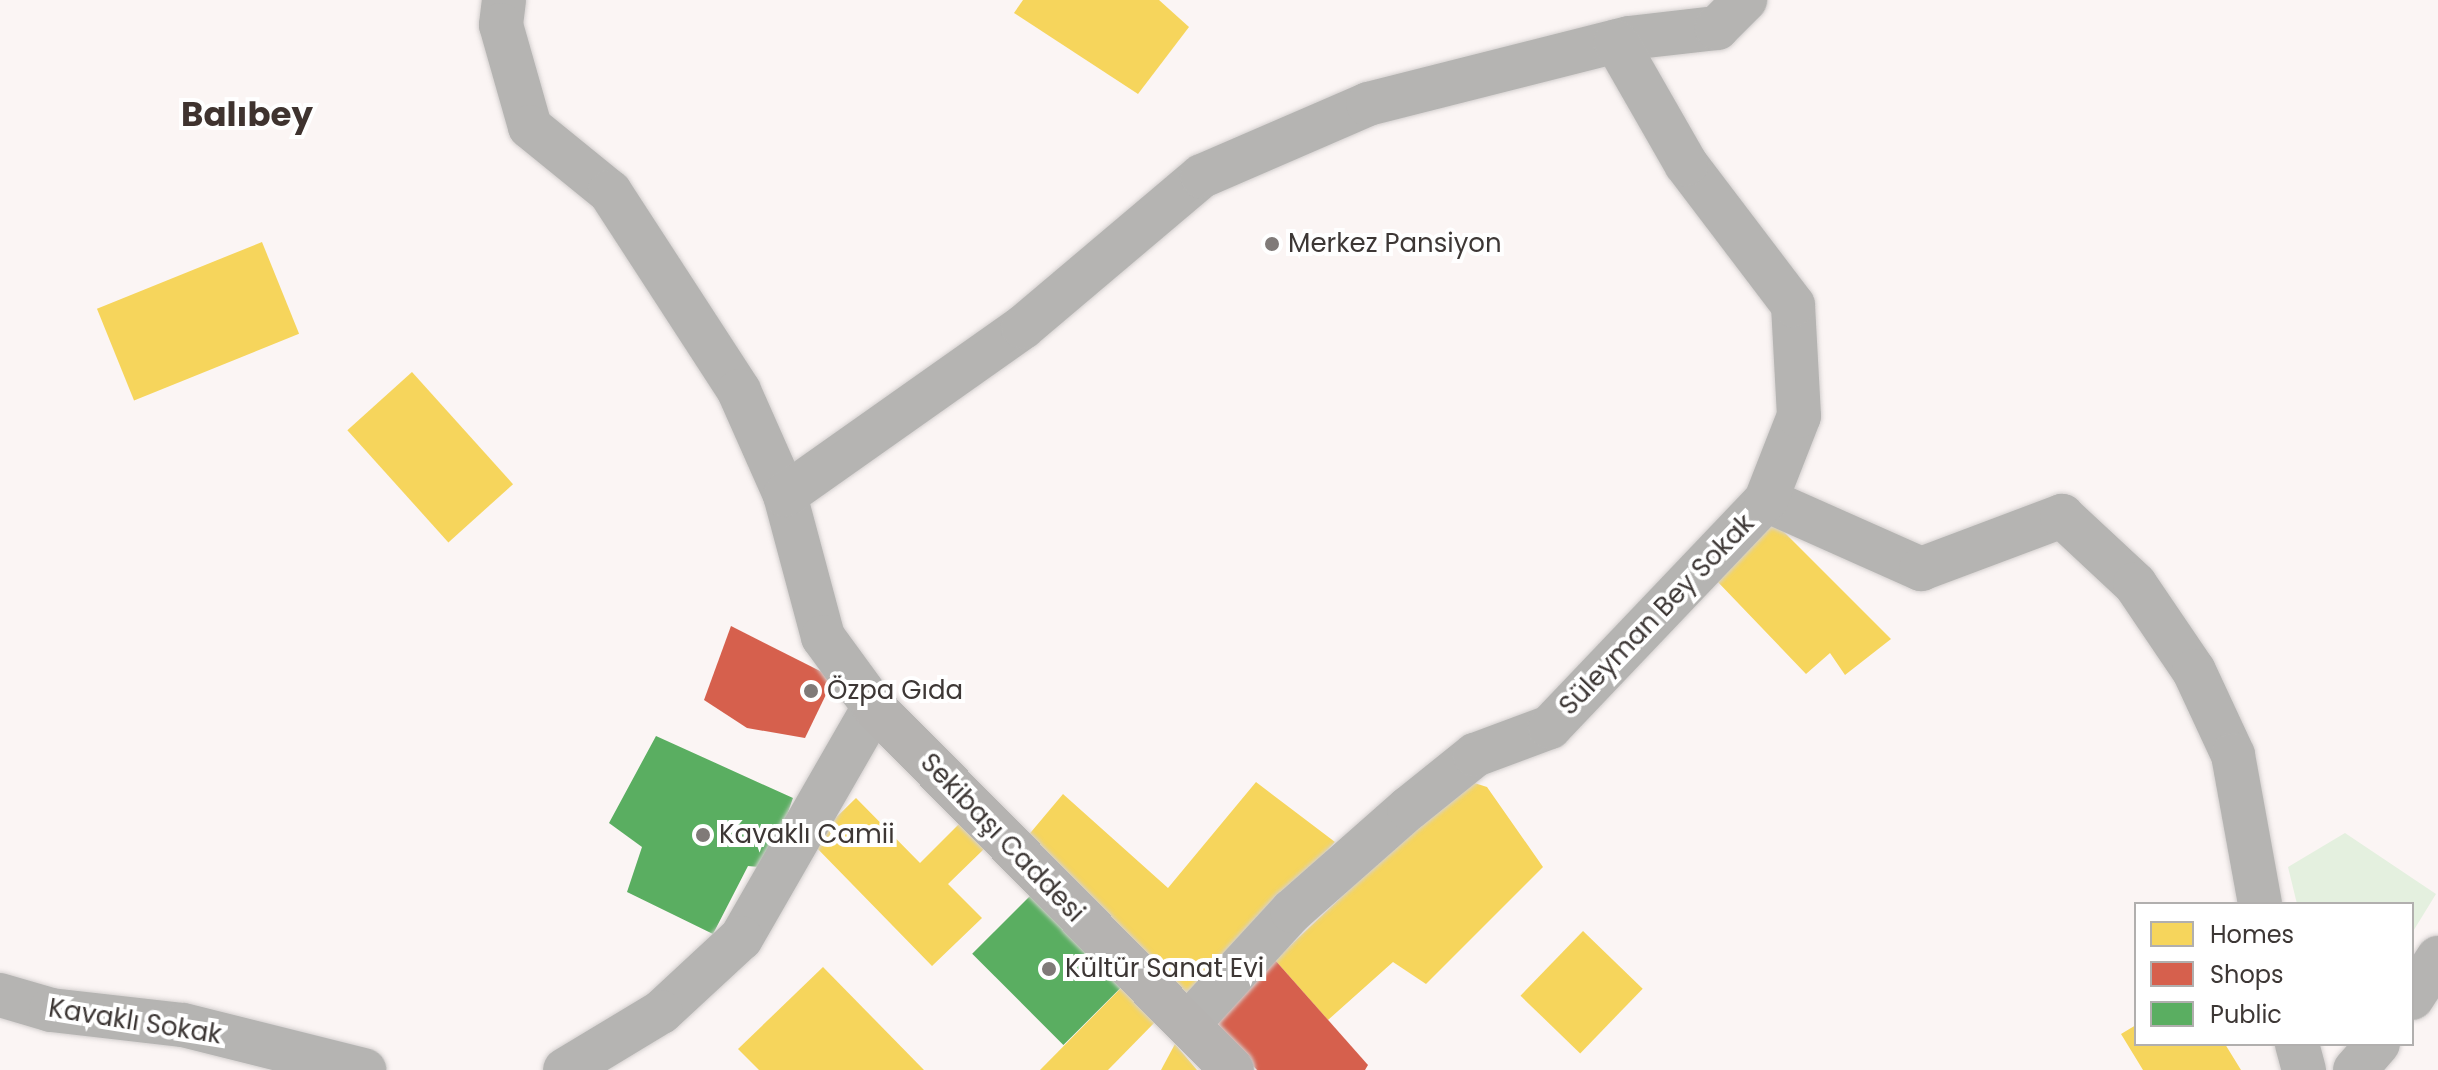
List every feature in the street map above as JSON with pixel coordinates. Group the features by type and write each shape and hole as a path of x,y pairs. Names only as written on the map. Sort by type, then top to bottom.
{"street":[{"path":"504,0 501,25 530,127 610,192 739,391 785,495 823,637 874,707 741,938 661,1012 565,1070"},
{"path":"785,495 1023,327 1202,176 1368,104 1616,42 1717,28 1745,0"},
{"name":"Süleyman Bey Sokak","path":"1188,1024 1292,911 1409,808 1475,755 1550,727 1766,500 1799,416 1793,305 1686,164 1616,42"},
{"path":"1766,500 1921,569 2062,516 2135,584 2194,671 2233,755 2260,902"},
{"name":"Sekibaşı Caddesi","path":"874,707 1232,1070"},
{"path":"2414,995 2438,958"},
{"name":"Kavaklı Sokak","path":"0,995 51,1010 183,1025 364,1070"},
{"path":"2298,1046 2304,1070"},
{"path":"2355,1070 2376,1046"}],"green space":[{"path":"2345,833 2436,894 2414,930 2414,902 2297,902 2288,867"}],"building: Homes":[{"path":"1023,0 1159,0 1189,27 1138,94 1014,13"},
{"path":"262,242 299,334 134,400 97,309"},
{"path":"412,372 513,484 448,542 347,430"},
{"path":"1774,522 1891,639 1845,675 1830,653 1806,674 1715,579"},
{"path":"1465,780 1487,787 1543,867 1426,984 1393,962 1328,1020 1275,960"},
{"path":"1256,782 1335,842 1184,1002 1021,844 1063,794 1168,888"},
{"path":"856,798 920,863 960,823 985,848 948,884 982,918 932,966 811,842"},
{"path":"1583,931 1643,989 1580,1053 1520,996"},
{"path":"823,967 924,1070 759,1070 738,1049"},
{"path":"1125,984 1159,1018 1108,1070 1040,1070"},
{"path":"2134,1026 2134,1046 2226,1046 2241,1070 2143,1070 2121,1034"},
{"path":"1175,1044 1197,1070 1161,1070"}],"building: Shops":[{"path":"731,626 834,678 805,738 747,728 704,700"},
{"path":"1275,960 1368,1065 1365,1070 1257,1070 1210,1021"}],"building: Public":[{"name":"Kavaklı Camii","path":"656,736 793,798 769,868 748,866 713,934 627,892 642,847 609,823"},
{"name":"Kültür Sanat Evi","path":"1033,893 1124,984 1063,1045 972,954"}],"place":[{"name":"Merkez Pansiyon","path":"1272,244"},
{"name":"Özpa Gıda","path":"811,691"},
{"name":"Kavaklı Camii","path":"703,835"},
{"name":"Kültür Sanat Evi","path":"1049,969"}],"district":[{"name":"Balıbey","path":"247,115"}]}
